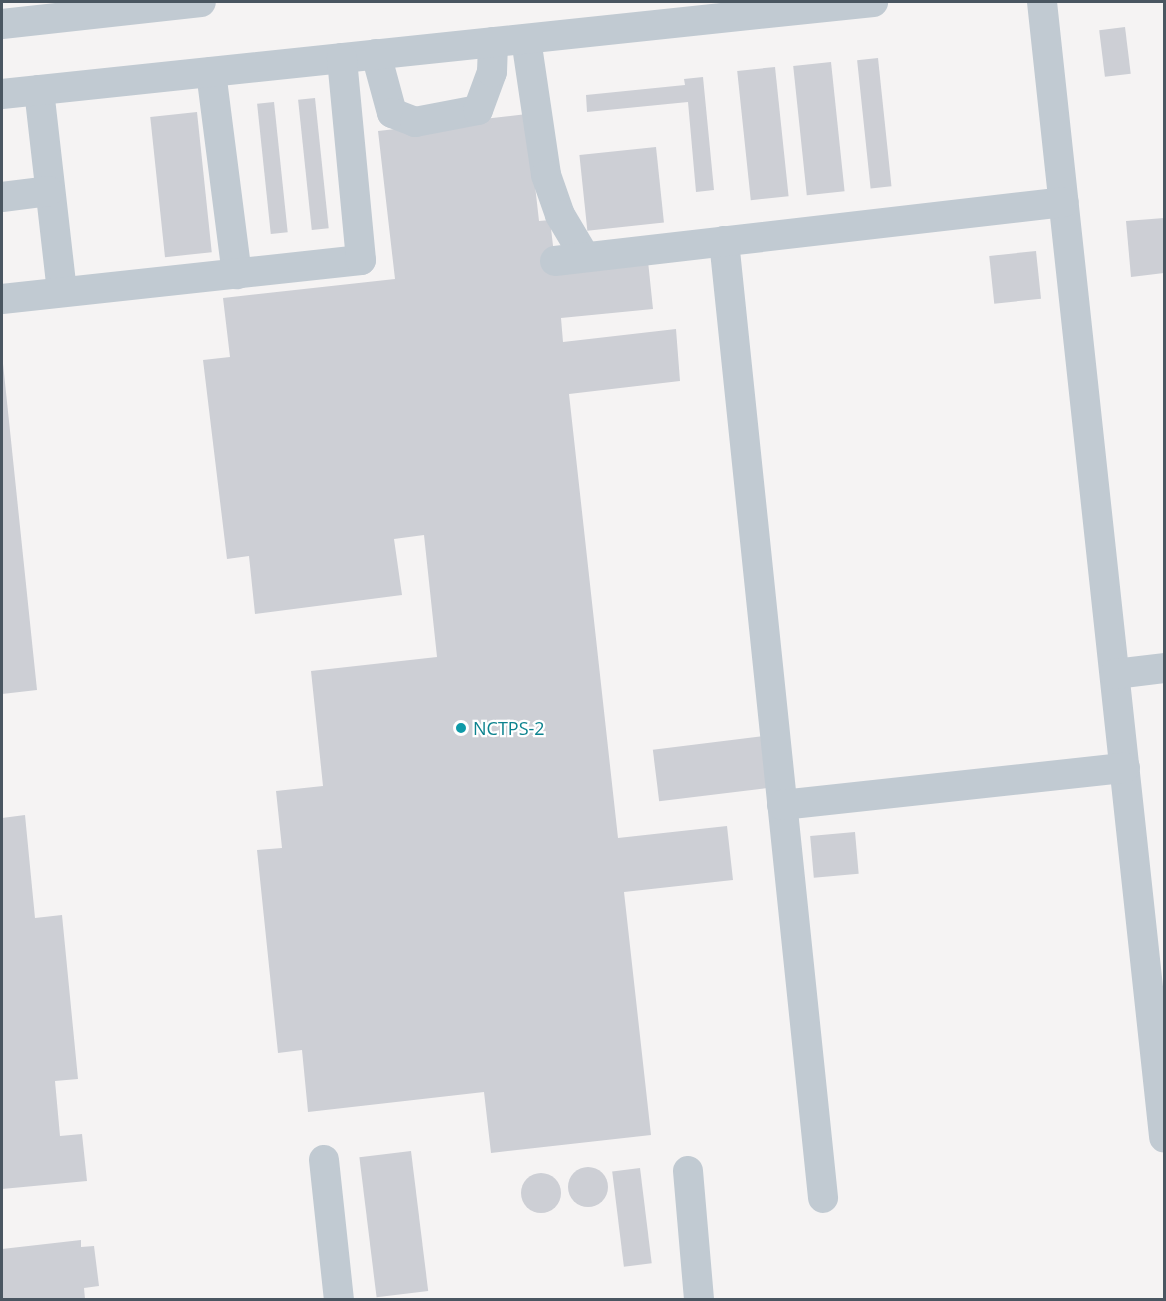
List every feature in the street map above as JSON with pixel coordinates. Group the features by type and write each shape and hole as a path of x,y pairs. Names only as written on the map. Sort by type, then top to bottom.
{"lane":[{"path":"2,24 201,2"},
{"path":"2,94 873,2"},
{"path":"1042,2 1164,1137"},
{"path":"526,39 546,175 560,215 585,257"},
{"path":"376,54 392,113 400,119 425,121 478,110 492,72 493,42"},
{"path":"2,299 361,260 342,58"},
{"path":"211,72 237,274"},
{"path":"39,90 62,292"},
{"path":"2,196 50,191"},
{"path":"555,261 1064,202"},
{"path":"724,241 823,1198"},
{"path":"1115,674 1164,668"},
{"path":"782,805 1125,768"},
{"path":"324,1160 339,1299"},
{"path":"688,1170 699,1299"}],"building":[{"path":"1125,27 1131,74 1105,77 1099,30"},
{"path":"878,58 891,186 871,188 857,60"},
{"path":"831,62 845,191 807,195 793,66"},
{"path":"775,67 789,196 751,200 737,71"},
{"path":"703,77 714,190 696,192 688,102 587,112 586,95 685,85 684,79"},
{"path":"315,98 329,228 312,230 298,100"},
{"path":"274,102 288,232 271,234 257,104"},
{"path":"197,112 212,252 165,257 150,117"},
{"name":"NCTPS-2","path":"527,114 539,221 550,220 556,271 648,261 653,309 561,318 563,342 676,329 680,381 569,394 618,838 727,826 733,880 624,892 651,1135 491,1153 484,1092 308,1112 302,1050 278,1053 257,850 282,848 276,791 323,786 311,671 437,657 424,535 394,539 402,595 255,614 249,556 227,559 203,360 230,357 223,298 395,279 378,131"},
{"path":"656,147 664,223 587,231 579,155"},
{"path":"1164,218 1164,273 1131,277 1126,221"},
{"path":"1036,251 1041,299 994,304 989,256"},
{"path":"2,354 37,690 2,694"},
{"path":"764,736 770,788 659,801 653,750"},
{"path":"25,815 35,918 62,915 78,1079 55,1081 60,1136 82,1134 87,1181 2,1189 2,818"},
{"path":"855,832 859,874 814,878 810,836"},
{"path":"411,1151 428,1291 377,1297 359,1157"},
{"path":"588,1167 602,1173 608,1187 602,1201 588,1207 574,1201 568,1187 574,1173"},
{"path":"640,1168 652,1263 624,1267 612,1171"},
{"path":"541,1173 555,1179 561,1193 555,1207 541,1213 527,1207 521,1193 527,1179"},
{"path":"81,1240 81,1247 94,1246 99,1286 84,1288 85,1299 2,1299 2,1249"}],"place":[{"name":"NCTPS-2","path":"461,728"}]}
